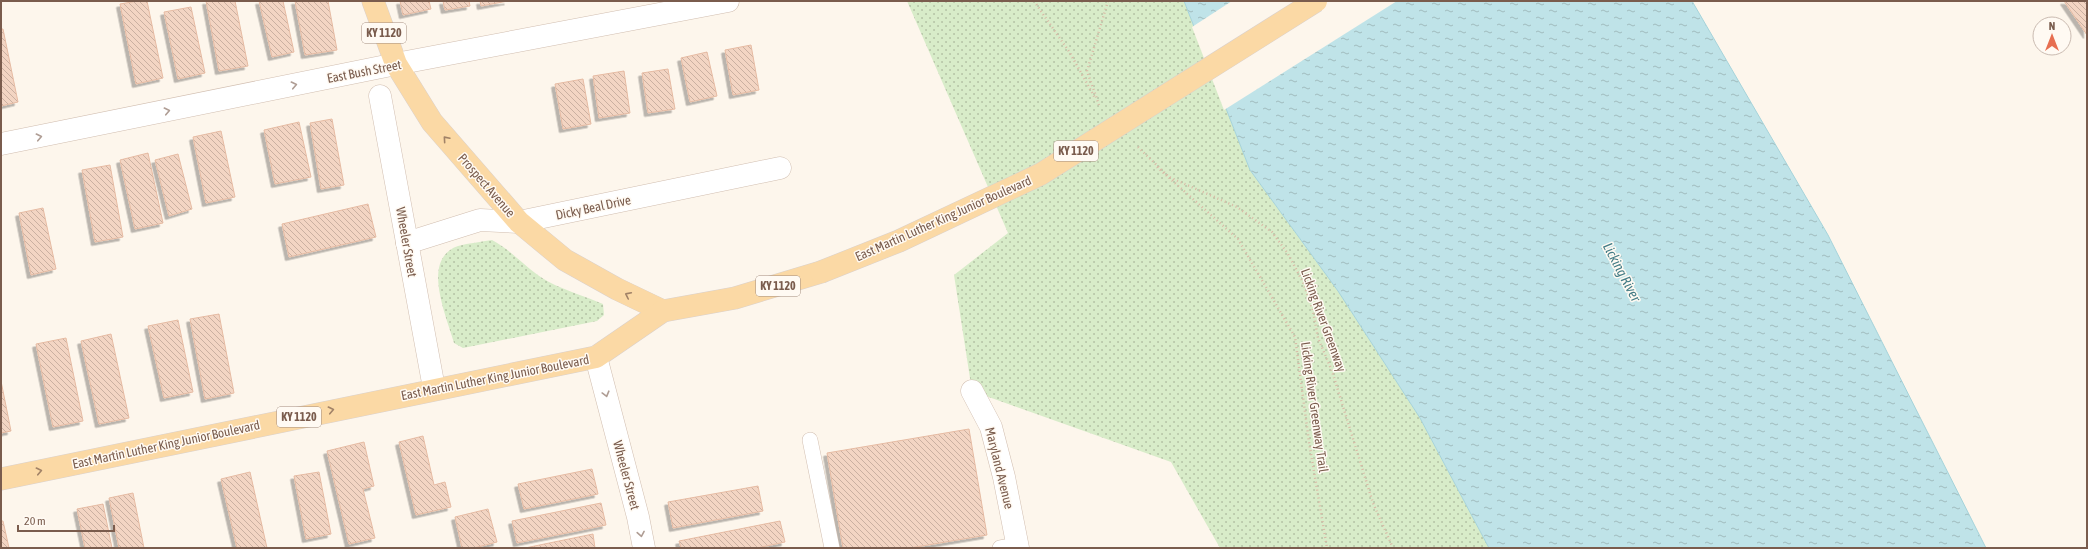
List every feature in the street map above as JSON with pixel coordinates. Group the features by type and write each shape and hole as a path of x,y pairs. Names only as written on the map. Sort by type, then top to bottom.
{"main road":[{"name":"Prospect Avenue","path":"373,1 396,64 432,122 519,222 565,260 617,289 663,311"},
{"name":"East Martin Luther King Junior Boulevard","path":"1,478 434,388 596,357 663,311 735,298 821,272 899,241 1041,174 1316,1"}],"street":[{"name":"East Bush Street","path":"1,144 396,64 728,1"},
{"name":"Wheeler Street","path":"380,96 434,388"},
{"name":"Dicky Beal Drive","path":"407,243 480,220 519,222 780,168"},
{"name":"Wheeler Street","path":"596,357 638,517 644,548"},
{"name":"Maryland Avenue","path":"972,391 991,427 1004,477 1012,547"}],"lane":[{"path":"810,440 832,548"}],"path":[{"path":"1034,1 1070,53 1100,106 1087,71 1108,1"},
{"name":"Licking River Greenway","path":"1135,144 1169,177 1237,207 1267,228 1272,232 1288,254 1303,282 1313,311 1318,338 1332,371 1373,503 1393,548"},
{"name":"Licking River Greenway Trail","path":"1145,154 1164,175 1238,239 1295,337 1309,442 1327,548"}],"green space":[{"path":"907,1 1184,1 1250,170 1338,291 1420,418 1489,548 1220,548 1171,462 972,391 954,275 1008,233"},
{"path":"492,240 500,244 534,272 549,282 603,304 604,315 597,321 463,348 454,343 439,290 438,276 440,263 447,253 458,246"}],"water":[{"name":"Licking River","path":"1184,1 1692,1 1828,235 1986,548 1489,548 1420,418 1338,291 1250,170"}],"pier":[{"path":"1232,1 1397,1 1224,110 1192,27"}],"building":[{"path":"147,1 163,78 136,84 120,4"},
{"path":"206,1 235,1 248,66 219,71"},
{"path":"259,1 283,1 294,52 272,57"},
{"path":"295,1 328,1 337,50 305,55"},
{"path":"400,1 429,1 431,9 403,15"},
{"path":"443,1 469,1 470,6 445,10"},
{"path":"480,1 508,1 481,6"},
{"path":"2064,1 2087,1 2087,35"},
{"path":"191,7 205,73 178,79 164,12"},
{"path":"1,29 3,29 18,102 1,106"},
{"path":"751,45 759,90 733,95 725,50"},
{"path":"707,52 717,96 690,102 681,58"},
{"path":"668,69 675,109 648,113 642,73"},
{"path":"624,71 630,113 599,118 593,76"},
{"path":"583,79 591,124 563,129 555,84"},
{"path":"332,119 344,185 321,189 310,123"},
{"path":"299,122 311,177 275,184 264,130"},
{"path":"221,131 235,197 206,203 193,137"},
{"path":"148,153 163,223 135,229 120,160"},
{"path":"178,154 192,209 169,216 155,160"},
{"path":"110,165 123,237 95,242 82,170"},
{"path":"368,204 376,237 289,257 282,224"},
{"path":"43,208 56,269 31,275 19,213"},
{"path":"219,314 234,393 205,399 190,319"},
{"path":"178,320 193,392 164,398 148,326"},
{"path":"111,334 129,418 99,424 81,341"},
{"path":"66,338 83,421 53,427 36,344"},
{"path":"1,381 11,431 1,433"},
{"path":"969,429 987,535 910,548 843,548 827,453"},
{"path":"423,436 434,485 445,482 451,507 416,515 399,442"},
{"path":"364,442 374,486 363,489 375,538 349,544 327,451"},
{"path":"592,469 598,494 524,509 518,484"},
{"path":"250,472 267,548 237,548 221,479"},
{"path":"319,472 331,534 306,539 294,476"},
{"path":"758,486 763,511 673,528 668,502"},
{"path":"133,493 144,548 119,548 109,498"},
{"path":"601,503 606,525 517,543 512,521"},
{"path":"103,504 112,548 85,548 77,509"},
{"path":"488,509 497,542 474,548 462,548 455,517"},
{"path":"1,521 3,521 9,548 1,548"},
{"path":"780,521 785,542 757,548 681,548 679,541"},
{"path":"593,534 595,548 525,548"}]}
